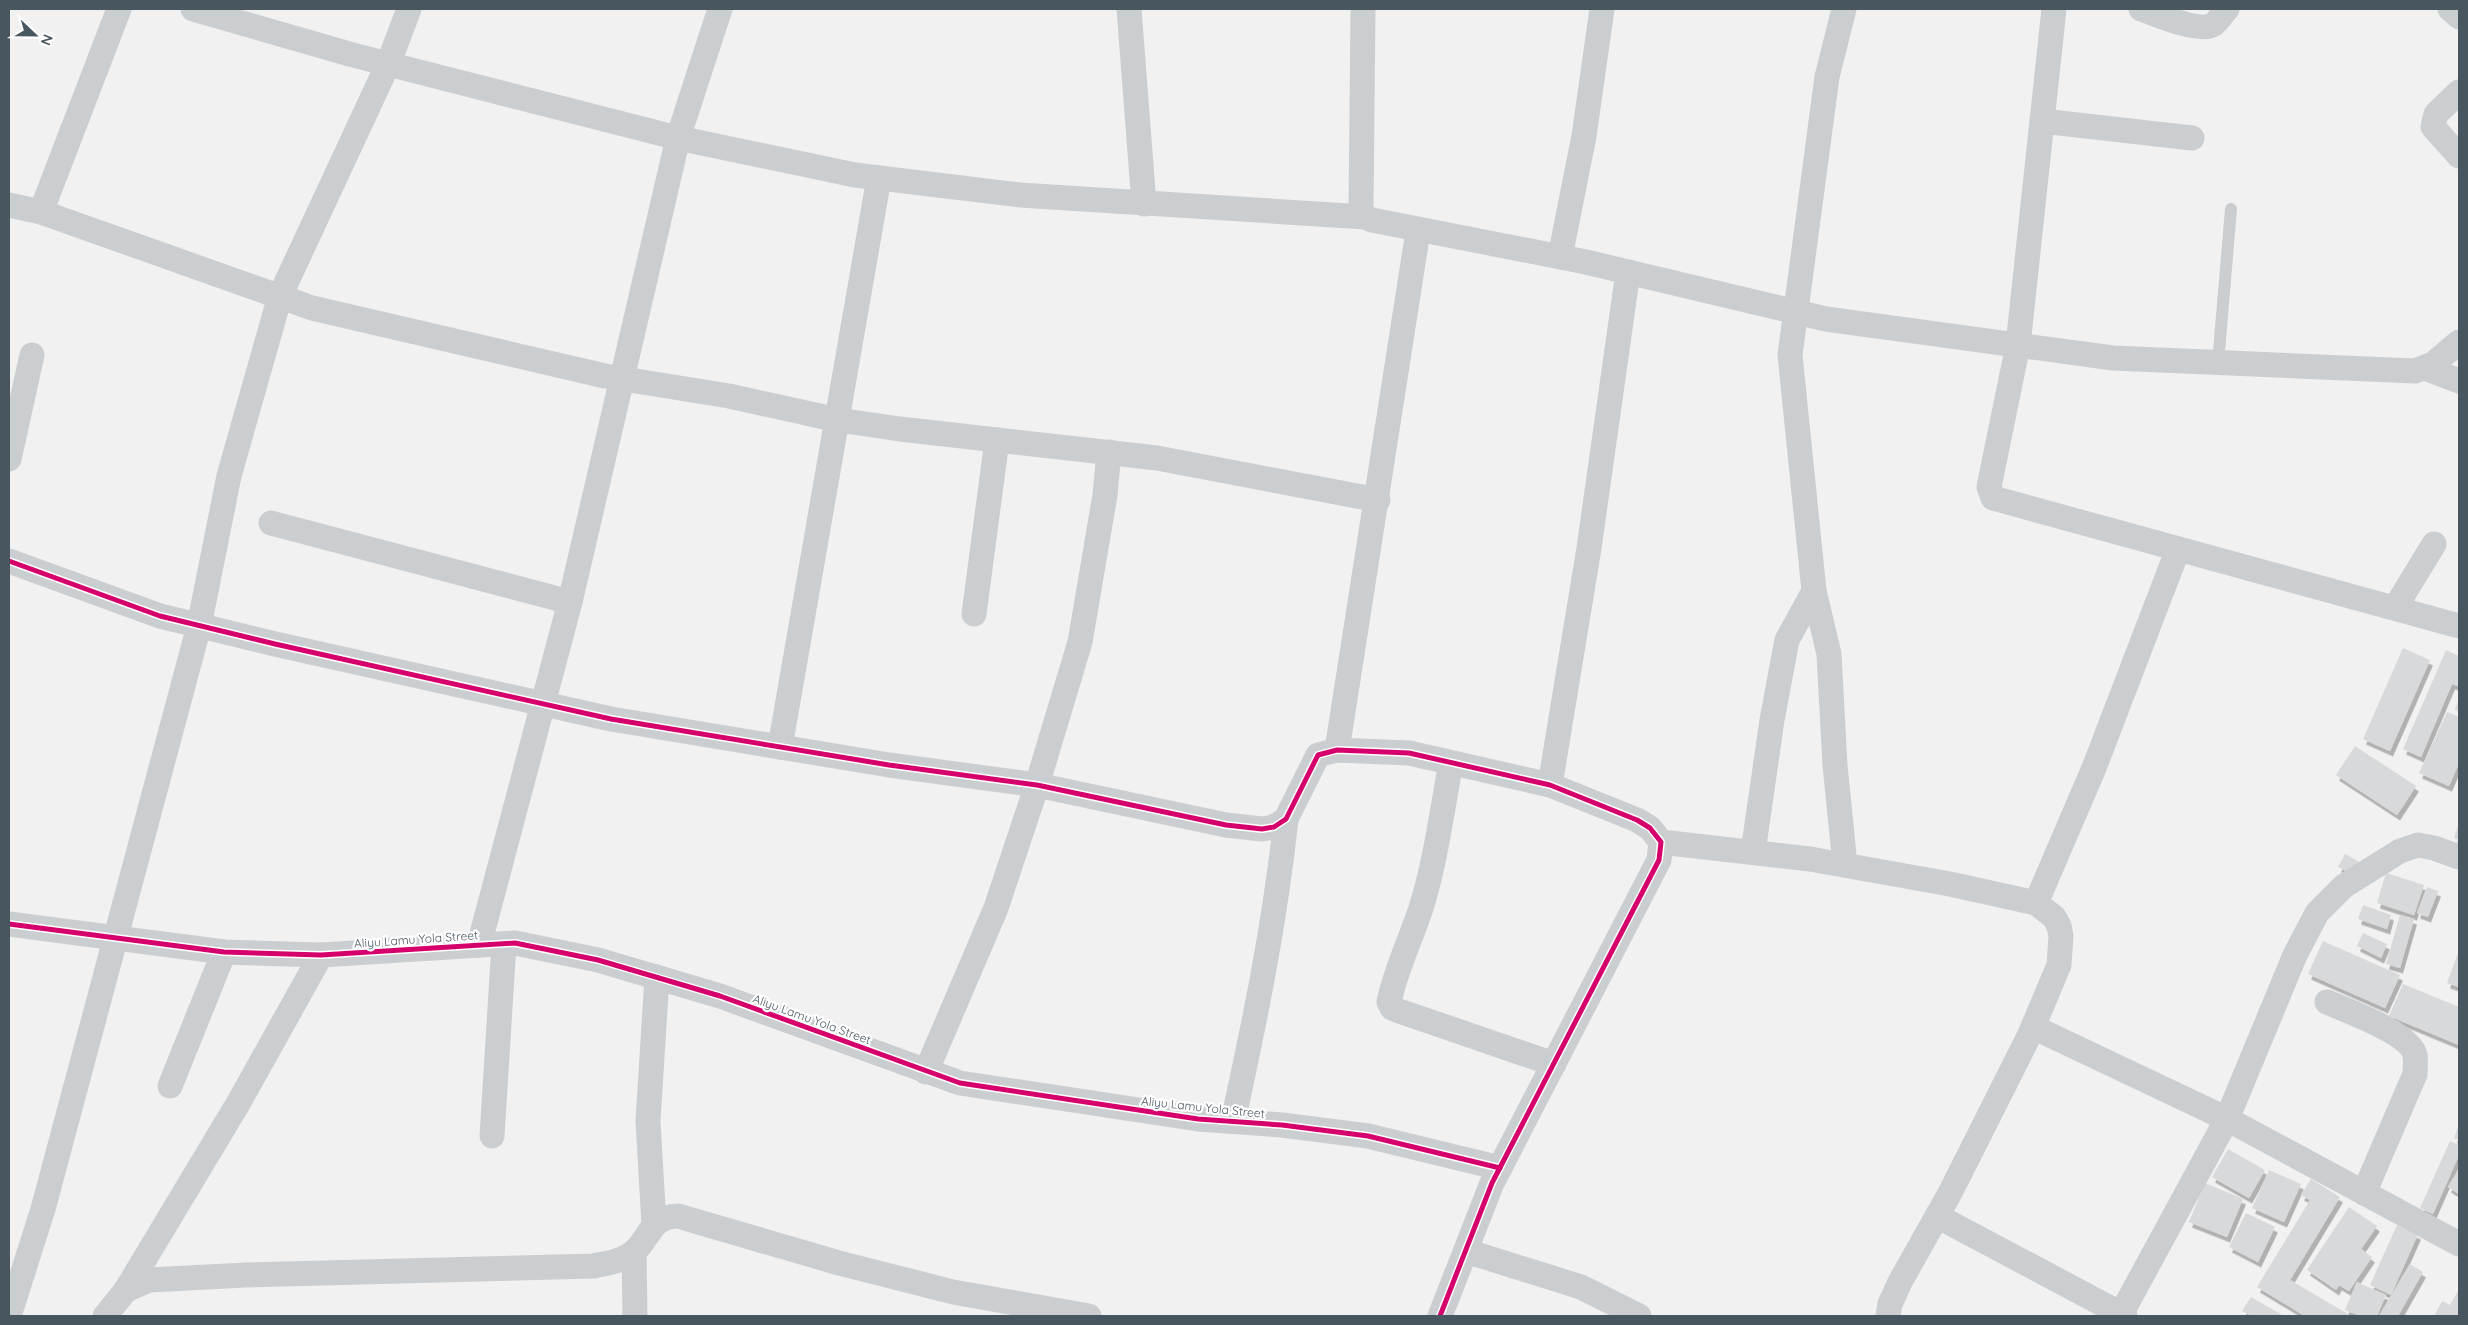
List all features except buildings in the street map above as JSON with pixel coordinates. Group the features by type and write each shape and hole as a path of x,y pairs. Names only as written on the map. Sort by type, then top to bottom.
{"street":[{"path":"41,212 119,9"},
{"path":"193,9 353,55 389,62 678,138 879,178 1020,195 1365,217 1418,231 1560,257 1628,272 1826,319 2113,358 2416,371 2425,368 2459,342"},
{"path":"9,1316 44,1208 114,938 199,626 229,476 280,296 389,62 409,9"},
{"path":"479,945 570,602 678,138 720,9"},
{"path":"1129,9 1144,204"},
{"path":"1363,9 1361,211 1365,217"},
{"path":"1560,257 1584,136 1602,9"},
{"path":"1844,9 1827,77 1794,311 1790,355 1814,591 1829,654 1835,765 1846,865"},
{"path":"2054,9 2018,345 1989,487 1994,498 2459,626"},
{"path":"2141,9 2189,25 2204,27 2213,24 2227,9"},
{"path":"2450,9 2459,17"},
{"path":"2459,92 2433,119 2433,127 2459,156"},
{"path":"2042,121 2192,138"},
{"path":"780,747 879,178"},
{"path":"9,205 41,212 312,308 621,379 729,396 838,420 1157,458 1378,500"},
{"path":"1337,750 1378,500 1418,231"},
{"path":"1550,785 1590,548 1628,272"},
{"path":"9,459 32,355"},
{"path":"2425,368 2459,381"},
{"path":"974,614 997,440"},
{"path":"926,1072 996,908 1037,785 1080,642 1104,503 1109,452"},
{"path":"271,523 570,602"},
{"path":"2395,608 2434,544"},
{"path":"2036,903 2094,768 2178,549"},
{"path":"9,561 160,616 611,719 889,765 1037,785 1226,825 1262,829 1274,828 1286,819"},
{"path":"1753,852 1772,720 1786,640 1814,591"},
{"path":"1233,1121 1265,971 1278,896 1286,819 1318,755 1337,750 1408,753 1550,785 1637,820 1650,828 1661,842 1659,860 1500,1168 1440,1316"},
{"path":"1451,763 1431,870 1422,905 1393,984 1389,1002 1392,1008 1399,1011 1554,1064"},
{"path":"1661,842 1846,865 2036,903 2054,917 2059,926 2061,936 2059,964 2032,1026 1937,1216 1900,1282 1890,1304 1888,1316"},
{"path":"1937,1216 2122,1316 2227,1119 2295,956 2317,913 2344,886 2400,851 2418,846 2434,848 2459,857"},
{"name":"Aliyu Lamu Yola Street","path":"9,924 224,952 321,956 515,943 598,960 720,996 960,1083 1002,1091 1198,1119 1368,1136 1500,1168"},
{"path":"492,1136 504,944"},
{"path":"170,1086 224,952"},
{"path":"105,1316 126,1290 239,1102 321,956"},
{"path":"654,1225 648,1122 657,977"},
{"path":"2327,1002 2382,1027 2408,1042 2415,1055 2415,1074 2364,1194"},
{"path":"2032,1026 2227,1119 2459,1244"},
{"path":"126,1290 149,1280 246,1275 594,1266 615,1261 634,1252 654,1225 665,1216 678,1216 838,1263 953,1292 1089,1316"},
{"path":"1466,1251 1581,1287 1639,1316"},
{"path":"634,1252 635,1316"}],"lane":[{"path":"2218,362 2231,209"}],"cycle path":[{"path":"9,561 160,616 275,644 611,719 889,765 1037,785 1226,825 1262,829 1274,827 1286,819 1318,755 1337,750 1409,753 1550,785 1637,820 1650,828 1661,842 1659,860 1492,1183 1440,1316"},
{"path":"9,924 224,952 321,955 515,943 598,960 720,996 960,1083 1198,1119 1282,1125 1368,1136 1500,1168"}]}
